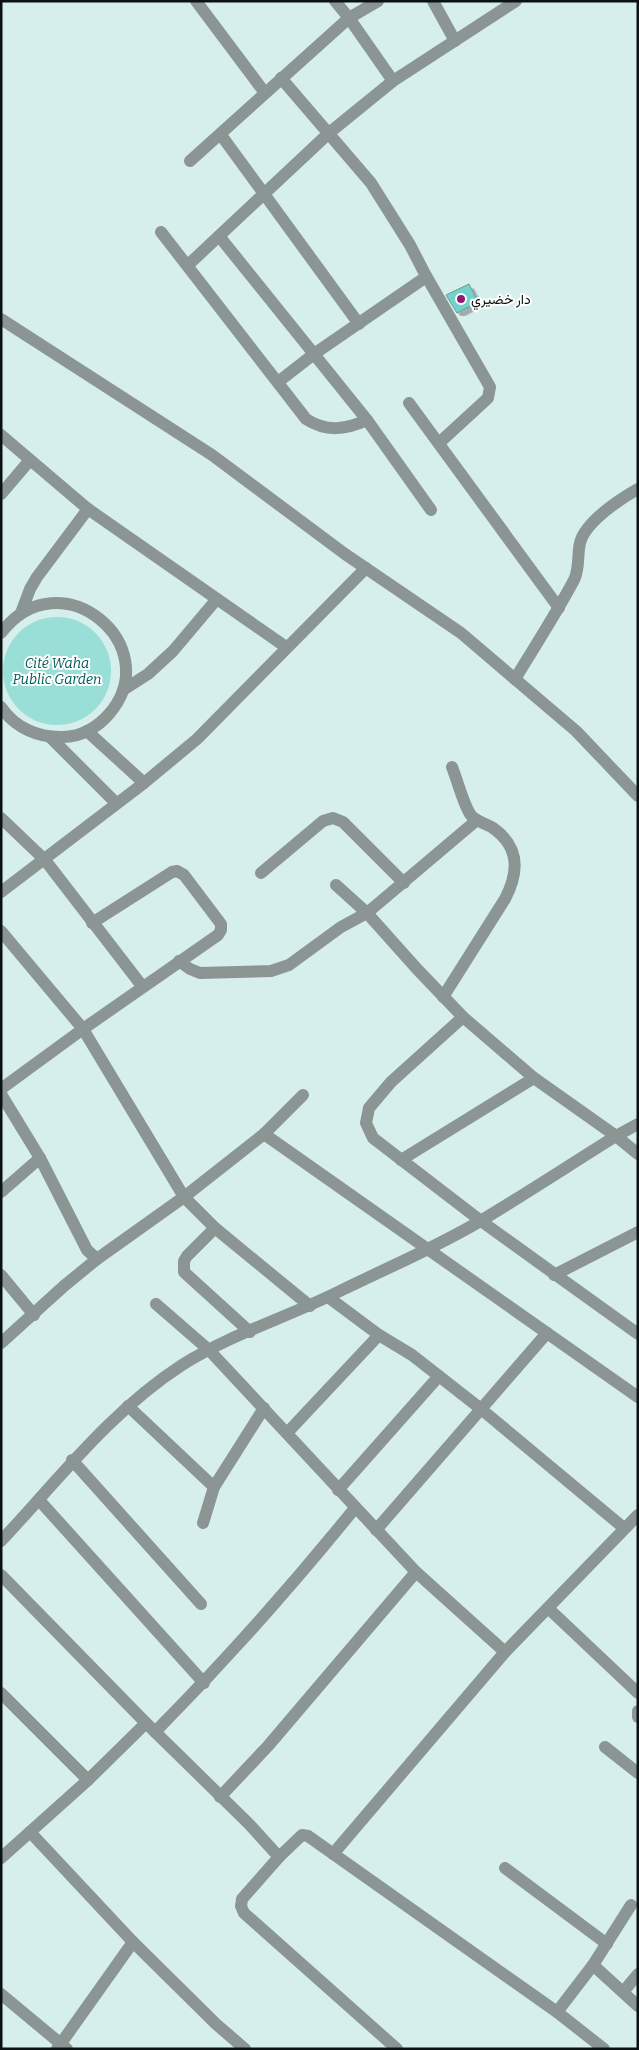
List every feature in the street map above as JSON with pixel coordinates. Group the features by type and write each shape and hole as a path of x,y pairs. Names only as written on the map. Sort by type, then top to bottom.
{"street":[{"path":"196,1 264,93"},
{"path":"335,1 393,81"},
{"path":"190,161 349,18 378,1"},
{"path":"433,1 455,41"},
{"path":"188,266 262,193 329,132 393,81 516,1"},
{"path":"281,78 371,183 410,245 426,277 490,388 488,398 439,443"},
{"path":"221,135 359,324"},
{"path":"161,232 306,419 315,425 335,429 355,425 366,420"},
{"path":"220,236 366,420 431,510"},
{"path":"278,382 314,354 426,277"},
{"path":"1,319 212,455 366,568 461,633 576,731 633,788 638,796"},
{"path":"409,403 559,608"},
{"path":"1,435 88,509 286,647"},
{"path":"1,494 30,460"},
{"path":"515,679 559,608 576,574 579,548 584,534 589,527 613,506 638,489"},
{"path":"21,613 30,589 37,577 88,509"},
{"path":"1,892 144,783 211,726 286,647 366,568"},
{"path":"123,690 148,674 173,651 216,600"},
{"path":"1,633 8,623 21,613 43,604 66,603 89,610 107,624 120,644 126,667 123,690 115,707 102,721 87,731 70,737 51,738 33,733 16,724 1,707"},
{"path":"87,731 144,783"},
{"path":"51,738 116,803"},
{"path":"443,997 478,944 512,885 515,862 513,852 507,840 492,827 471,815 452,767"},
{"path":"1,818 45,860 142,986"},
{"path":"261,873 323,820 333,818 343,822 404,883"},
{"path":"179,961 200,973 262,971 289,965 341,927 367,913 478,820"},
{"path":"1,1089 142,986 218,935 221,930 221,924 184,875 177,871 172,872 92,923"},
{"path":"336,885 367,913 463,1017 534,1078 616,1136 638,1154"},
{"path":"1,931 83,1028 184,1197 215,1228 310,1306"},
{"path":"463,1017 391,1082 369,1108 366,1123 373,1138 480,1221 638,1334"},
{"path":"401,1160 534,1078"},
{"path":"1,1094 40,1158 87,1250 97,1260"},
{"path":"1,1343 64,1286 184,1197 264,1134 303,1095"},
{"path":"1,1541 39,1500 72,1460 128,1406 182,1365 209,1350 310,1306 480,1221 638,1124"},
{"path":"264,1134 638,1397"},
{"path":"1,1192 40,1158"},
{"path":"215,1228 187,1256 184,1261 184,1272 250,1332"},
{"path":"554,1275 635,1238"},
{"path":"1,1275 34,1315"},
{"path":"328,1297 439,1376 624,1528"},
{"path":"156,1304 209,1350 416,1572 505,1652"},
{"path":"376,1530 547,1333"},
{"path":"286,1433 379,1335"},
{"path":"338,1490 439,1376"},
{"path":"128,1406 214,1487"},
{"path":"203,1522 214,1487 264,1408"},
{"path":"72,1460 201,1604"},
{"path":"39,1500 204,1683"},
{"path":"1,1858 88,1780 204,1683 316,1556 355,1508"},
{"path":"332,1854 505,1652 638,1515"},
{"path":"220,1797 268,1746 416,1572"},
{"path":"1,1575 150,1728 249,1824 279,1857"},
{"path":"548,1608 638,1694"},
{"path":"1,1693 88,1780"},
{"path":"638,1711 638,1717"},
{"path":"605,1747 638,1773"},
{"path":"30,1832 133,1942 216,2024 245,2049"},
{"path":"397,2049 244,1913 241,1906 242,1899 299,1837 305,1835 558,2012 604,2049"},
{"path":"505,1868 606,1944"},
{"path":"558,2012 593,1965 631,1905"},
{"path":"1,1994 61,2047 133,1942"},
{"path":"593,1965 638,2006"},
{"path":"623,1992 638,1974"}],"green space":[{"name":"Cité Waha Public Garden","path":"57,617 78,621 95,633 107,650 111,671 107,692 95,709 78,721 57,725 36,721 19,709 7,692 3,671 7,650 19,633 36,621"}],"building":[{"name":"دار خضيري","path":"469,284 478,302 457,313 446,295"}],"place":[{"name":"دار خضيري","path":"461,299"}]}
